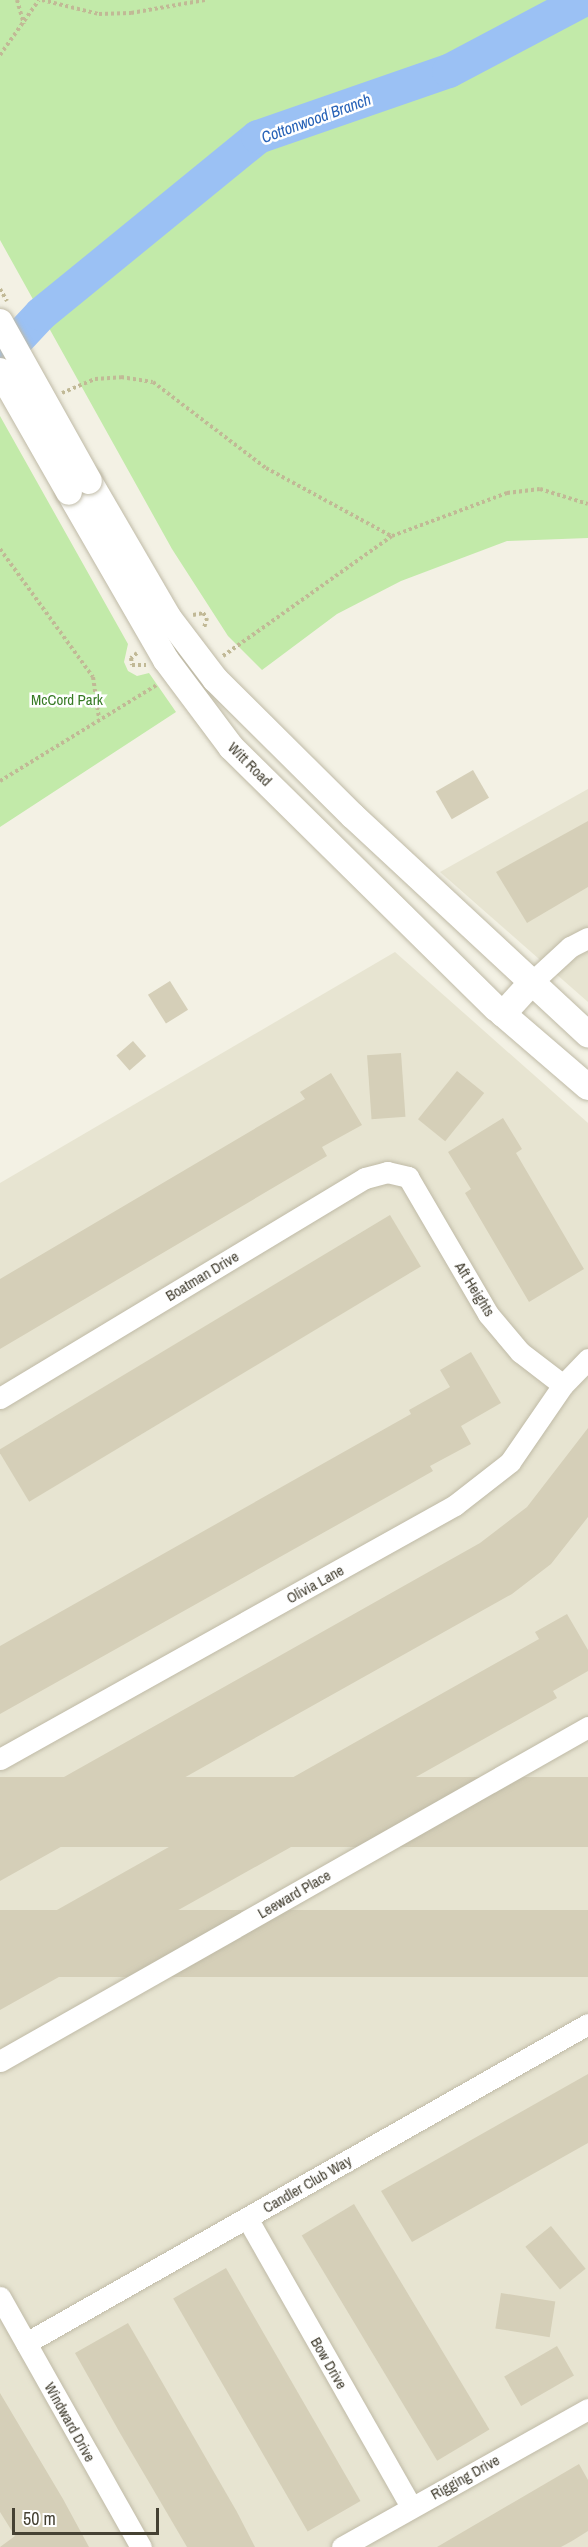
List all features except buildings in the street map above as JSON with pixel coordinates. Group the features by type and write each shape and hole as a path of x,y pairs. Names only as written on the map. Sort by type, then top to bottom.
{"street":[{"name":"Witt Road","path":"0,322 79,487 166,660 231,747 503,1014 588,1087"},
{"name":"Witt Road","path":"0,371 168,617 214,680 336,800 588,1034"},
{"path":"503,1014 532,982 570,947 588,938"},
{"name":"Boatman Drive","path":"0,1398 365,1178 387,1172 408,1177"},
{"name":"Aft Heights","path":"408,1177 488,1314 520,1352 563,1385"},
{"name":"Olivia Lane","path":"0,1759 455,1505 510,1462 563,1385 588,1359"},
{"name":"Leeward Place","path":"0,2061 588,1727"},
{"name":"Candler Club Way","path":"26,2343 588,2024"},
{"name":"Bow Drive","path":"247,2218 411,2507"},
{"name":"Windward Drive","path":"0,2296 141,2547"},
{"name":"Rigging Drive","path":"342,2547 588,2409"}],"path":[{"path":"17,0 24,25"},
{"path":"0,55 41,0 99,14 120,14 205,0"},
{"path":"53,397 94,379 121,377 153,382 179,398 266,468 392,536"},
{"path":"216,661 392,536 507,493 540,489 588,504"},
{"path":"0,549 93,678 99,718"},
{"path":"188,617 203,613 207,618 200,634"},
{"path":"141,650 131,658 132,665 149,663"},
{"path":"0,781 99,718 163,681"}],"shaded area":[{"path":"588,789 588,1002 440,872"},
{"path":"395,952 588,1123 588,2547 0,2547 0,1183"}],"green space":[{"path":"0,0 588,0 588,538 507,541 401,581 337,614 262,670 228,636 172,549 0,240"},
{"name":"McCord Park","path":"0,416 128,644 124,662 128,671 137,676 149,673 176,712 0,827"}],"waterway":[{"name":"Cottonwood Branch","path":"0,358 41,314 258,137 449,71 583,0"}]}
